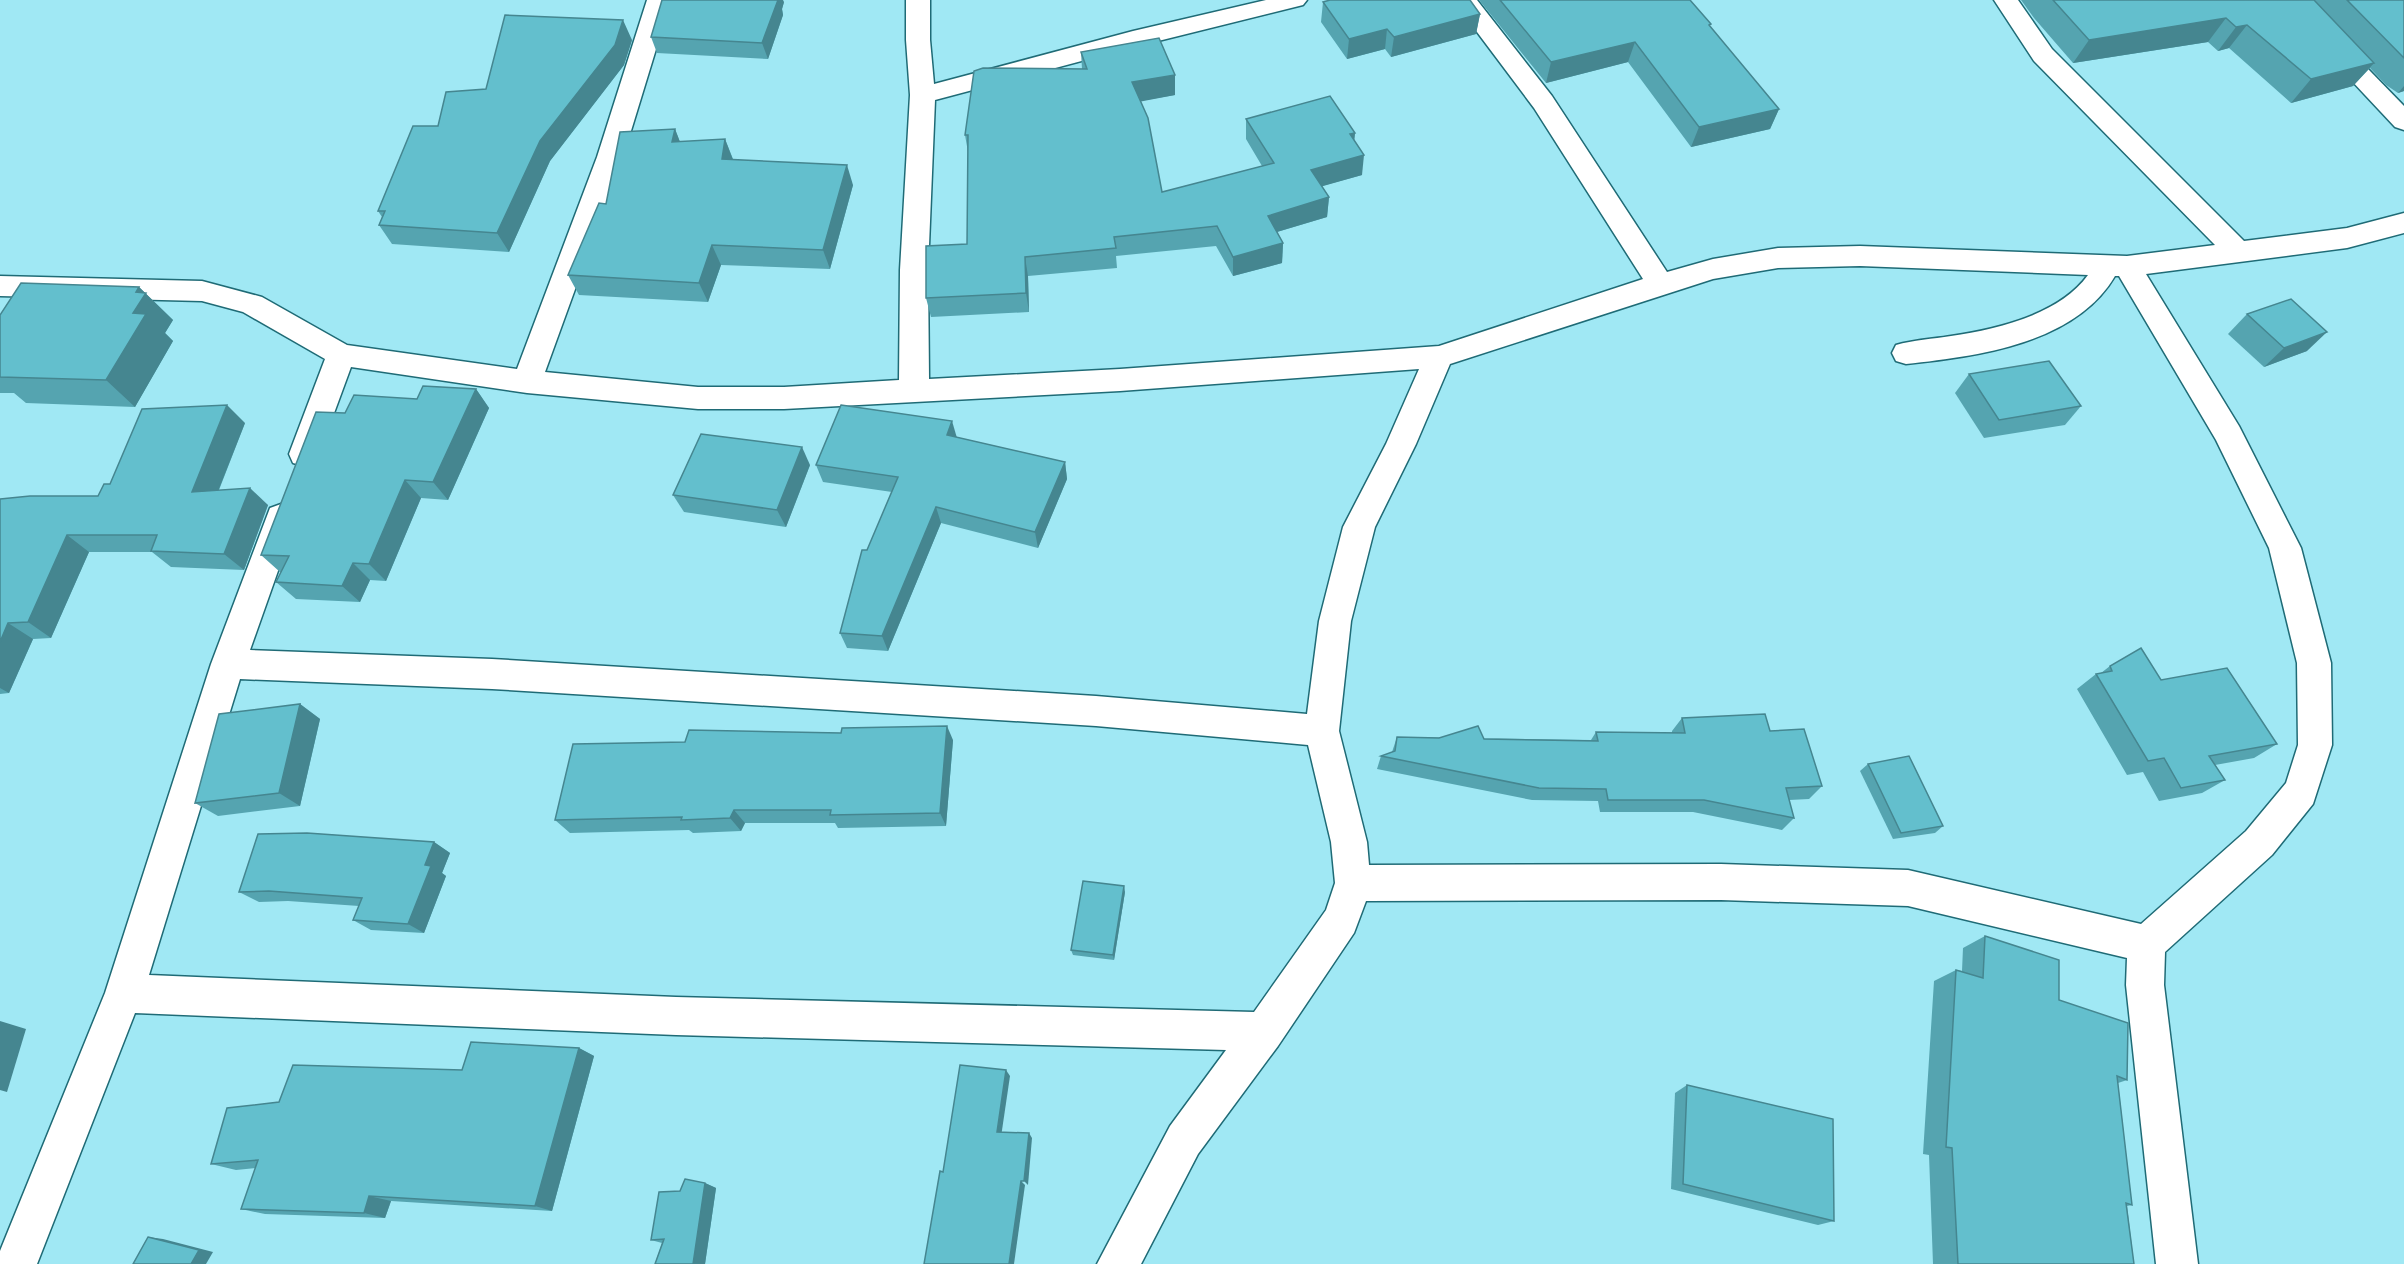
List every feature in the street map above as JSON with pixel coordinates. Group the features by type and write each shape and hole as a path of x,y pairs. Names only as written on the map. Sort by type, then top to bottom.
{"street":[{"path":"527,382 610,157 660,0"},
{"path":"914,391 914,270 923,95 918,40 918,0"},
{"path":"923,95 1133,39 1295,0"},
{"path":"1465,0 1543,102 1660,284"},
{"path":"2006,0 2043,55 2238,252"},
{"path":"2288,0 2404,121"},
{"path":"0,287 202,291 252,304 341,355 527,382 698,398 784,398 1132,380 1439,357 1660,284 1713,269 1778,258 1860,256 2117,265 2347,238 2404,223"},
{"path":"1906,353 1960,347 2033,325 2058,314 2082,299 2117,265"},
{"path":"2117,265 2228,434 2285,548 2314,663 2315,744 2301,792 2259,843 2147,944 2145,985 2177,1264"},
{"path":"16,1264 124,993 228,664 341,355"},
{"path":"1118,1264 1184,1140 1264,1032 1341,920 1353,883 1349,842 1322,731 1335,621 1359,527 1401,444 1439,357"},
{"path":"228,664 492,674 743,692 1096,711 1322,731"},
{"path":"1353,883 1721,882 1908,888 2147,944"},
{"path":"124,993 687,1016 1264,1032"}],"building":[{"path":"662,0 778,0 762,43 651,37"},
{"path":"1330,0 1470,0 1480,14 1394,37 1387,29 1349,39 1323,2"},
{"path":"1500,0 1690,0 1779,109 1699,127 1635,42 1551,62"},
{"path":"2053,0 2314,0 2374,63 2311,79 2247,25 2236,27 2226,18 2089,40"},
{"path":"2347,0 2404,0 2404,58"},
{"path":"505,15 623,20 615,45 540,141 497,233 379,225 385,211 378,211 413,126 438,126 446,92 486,89"},
{"path":"1159,38 1175,75 1132,82 1148,118 1162,192 1274,163 1246,119 1330,96 1355,133 1350,134 1364,155 1311,170 1329,197 1268,216 1283,243 1233,257 1217,226 1114,237 1116,248 1025,257 1026,293 926,298 926,246 967,244 968,135 965,135 974,71 983,68 1087,69 1081,52"},
{"path":"675,129 672,142 725,139 722,159 847,165 823,250 712,245 699,283 568,275 599,203 606,204 620,132"},
{"path":"21,283 139,287 136,292 146,293 133,313 146,314 106,380 0,377 0,315"},
{"path":"2291,299 2327,332 2284,348 2247,314"},
{"path":"2049,361 2081,406 1999,420 1969,374"},
{"path":"423,386 476,389 433,482 405,480 369,564 353,563 342,586 276,582 289,556 261,555 316,412 345,413 354,395 417,399"},
{"path":"227,405 192,492 250,488 224,554 151,551 157,535 67,535 28,622 8,623 0,642 0,499 30,496 98,496 104,484 110,484 142,409"},
{"path":"841,405 952,421 947,435 1065,462 1035,532 936,507 882,636 840,633 862,550 867,550 898,477 816,465"},
{"path":"701,434 802,447 777,510 673,495"},
{"path":"2141,648 2161,680 2227,668 2277,744 2209,756 2225,780 2181,788 2164,758 2148,761 2096,674 2112,671 2110,666"},
{"path":"300,704 279,793 195,803 219,714"},
{"path":"1765,714 1770,731 1804,729 1822,786 1786,788 1794,818 1704,800 1608,800 1606,789 1539,788 1381,756 1395,751 1397,737 1439,738 1478,726 1484,739 1598,741 1596,732 1685,733 1682,718"},
{"path":"947,726 940,813 830,815 831,810 734,810 730,818 555,820 573,744 685,742 689,730 841,733 842,728"},
{"path":"1909,756 1943,826 1901,833 1868,764"},
{"path":"307,833 434,842 425,865 431,866 408,924 353,920 362,898 269,891 239,892 258,834"},
{"path":"1083,881 1124,886 1113,955 1071,950"},
{"path":"1985,936 2059,960 2059,1000 2128,1023 2127,1080 2117,1076 2132,1205 2126,1203 2134,1264 1958,1264 1952,1148 1946,1147 1956,970 1983,978"},
{"path":"471,1042 579,1048 535,1206 369,1196 364,1213 241,1209 258,1160 211,1164 227,1108 279,1102 293,1065 462,1070"},
{"path":"960,1065 1006,1070 997,1132 1029,1133 1024,1181 1021,1181 1009,1264 924,1264 940,1171 943,1172"},
{"path":"1687,1085 1833,1119 1834,1221 1683,1184"},
{"path":"685,1179 705,1183 693,1264 655,1264 664,1239 651,1240 659,1192 680,1191"},
{"path":"148,1237 199,1250 191,1264 133,1264"}]}
